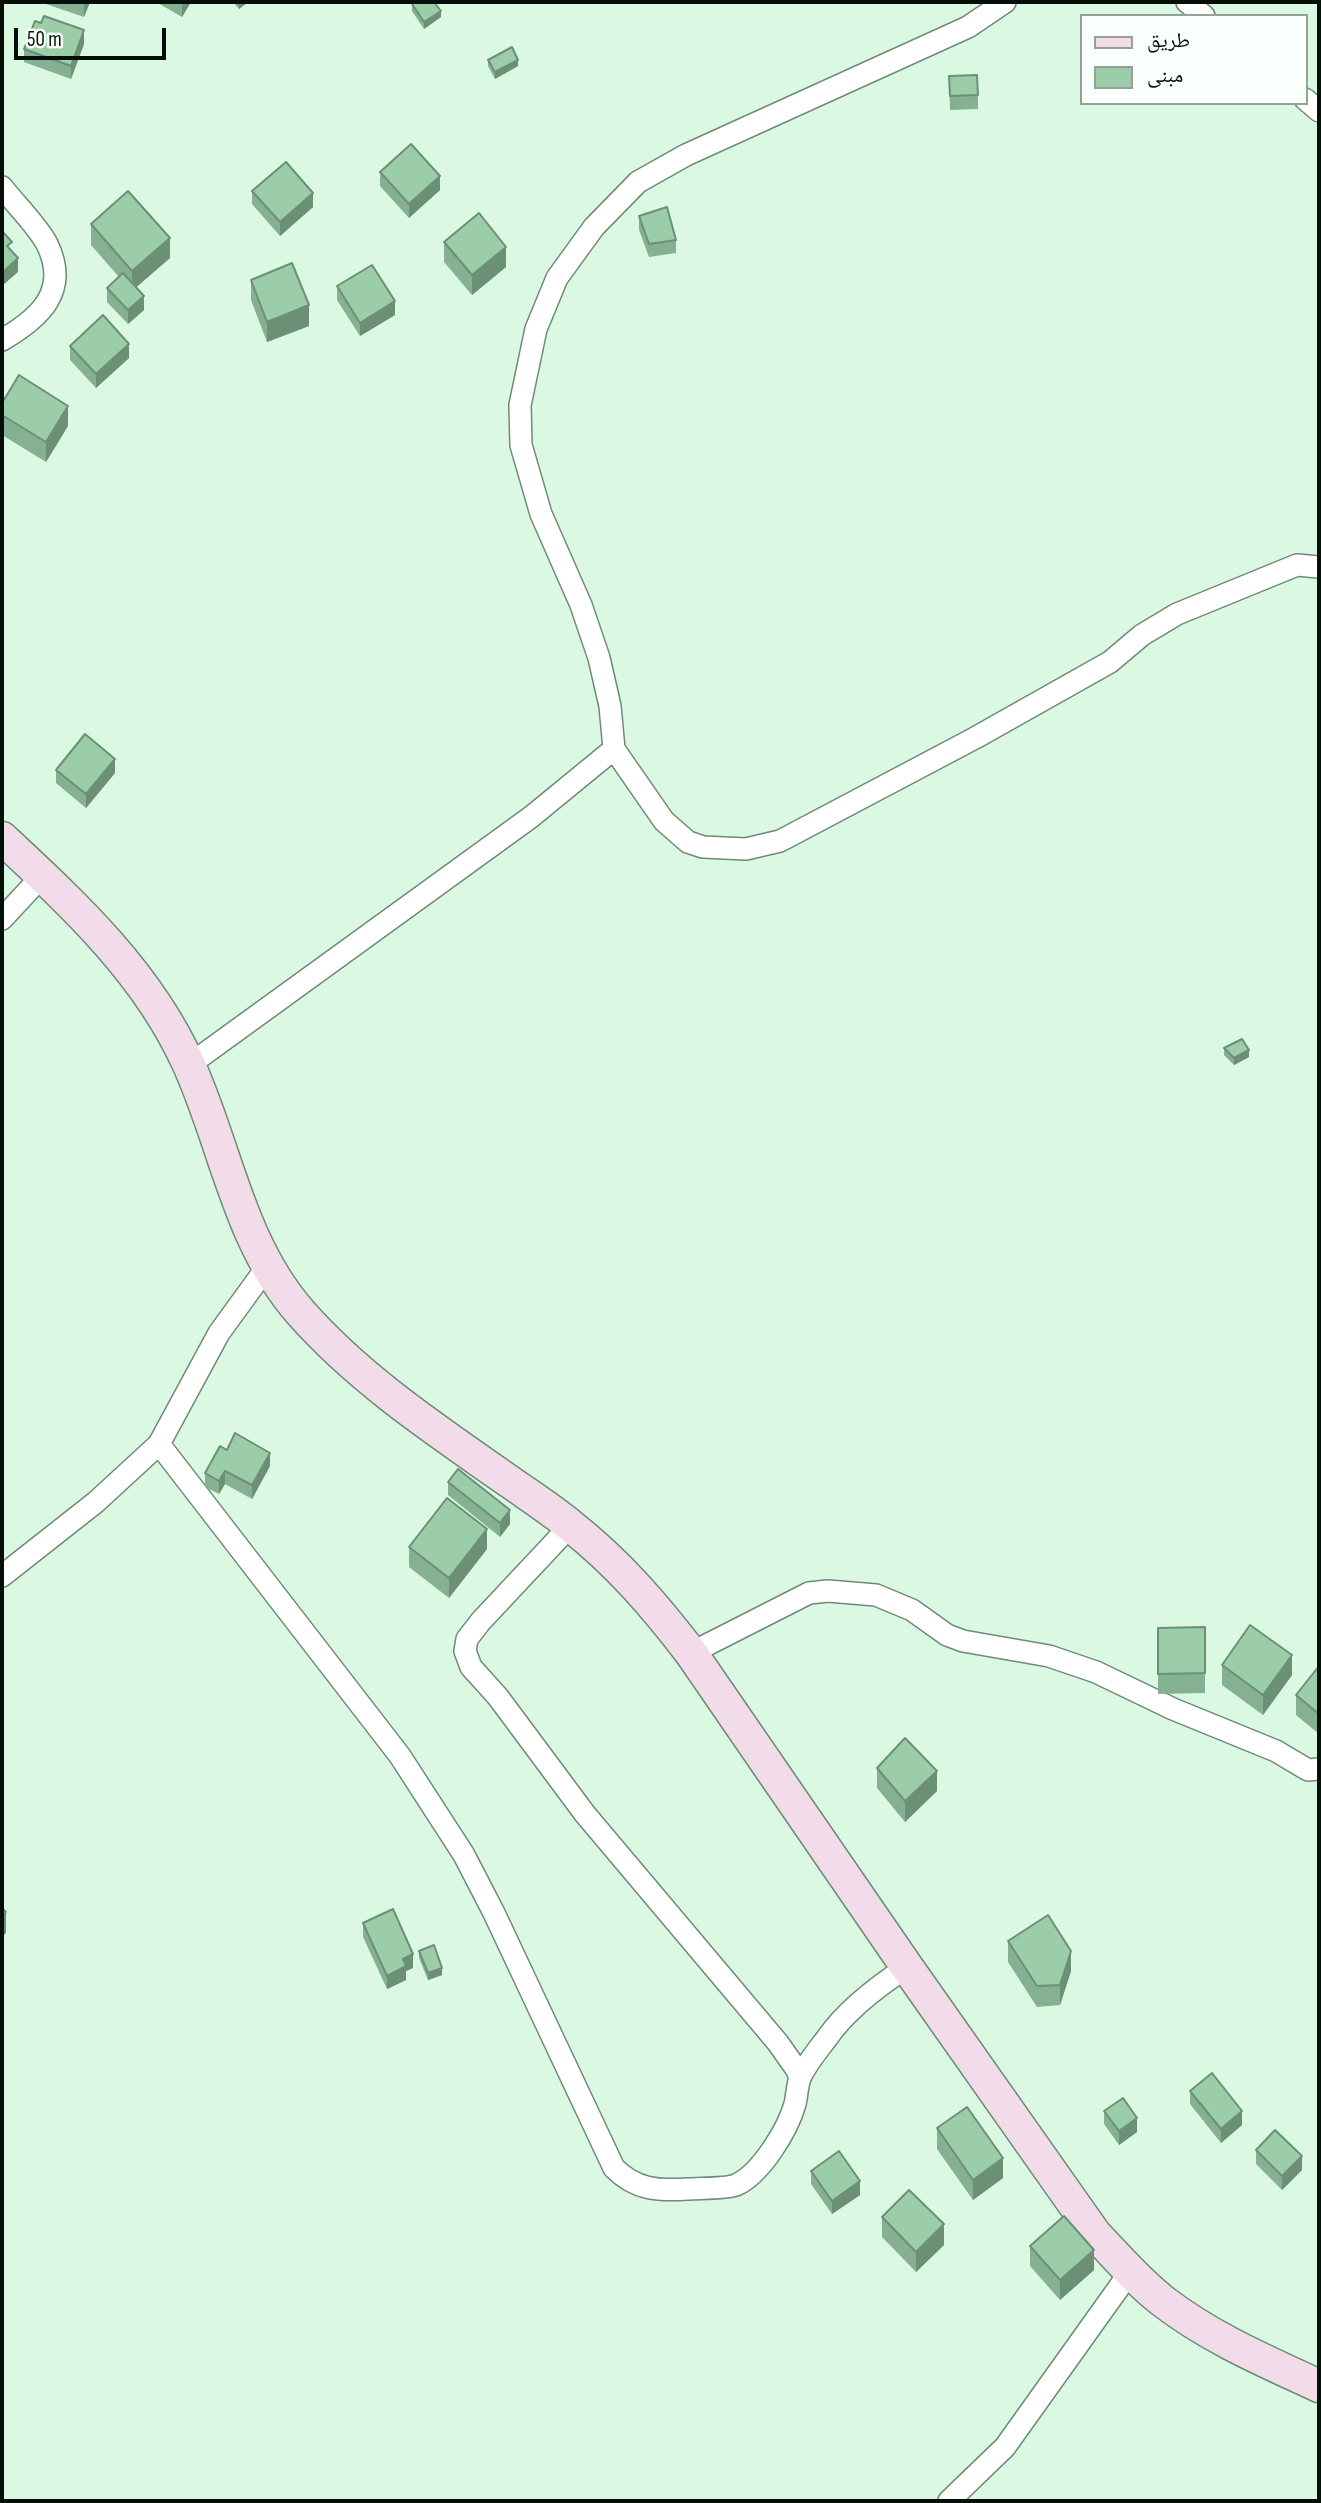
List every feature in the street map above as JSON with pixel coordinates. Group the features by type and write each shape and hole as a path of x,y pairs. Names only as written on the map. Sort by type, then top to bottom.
{"street":[{"path":"1005,2 968,27 686,155 638,181 594,227 557,278 536,330 520,405 521,445 541,514 581,605 599,658 610,706 614,749 664,821 688,842 703,847 746,849 780,841 975,738 1110,662 1142,635 1177,614 1297,565 1319,567"},
{"path":"1187,2 1202,14"},
{"path":"2,187 46,243 56,270 50,300 29,324 2,340"},
{"path":"189,1065 531,817 614,749"},
{"path":"2,838 121,956 167,1022 189,1065 245,1216 267,1267 299,1311 346,1360 421,1419 571,1525 618,1566 653,1604 691,1653 1095,2234 1130,2272 1163,2301 1211,2334 1319,2385"},
{"path":"2,919 42,876"},
{"path":"2,1576 96,1502 159,1444 219,1333 267,1267"},
{"path":"159,1444 400,1756 464,1855 495,1913 614,2168 627,2181 649,2189 671,2190 736,2185 760,2166 785,2132 795,2105 800,2078 828,2035 849,2012 907,1967"},
{"path":"571,1525 481,1620 467,1639 465,1651 471,1667 498,1697 585,1814 778,2043 800,2078"},
{"path":"691,1653 809,1593 828,1591 876,1595 912,1610 947,1635 963,1641 1049,1656 1096,1672 1173,1709 1276,1751 1308,1770 1319,1769"},
{"path":"949,2501 1005,2447 1130,2272"}],"building":[{"path":"434,2 441,11 424,22 412,4"},
{"path":"44,16 84,30 71,66 24,49 35,21 41,23"},
{"path":"512,47 518,60 495,72 488,60"},
{"path":"977,75 978,95 950,96 949,76"},
{"path":"411,144 440,176 409,204 380,172"},
{"path":"286,162 313,193 280,222 252,191"},
{"path":"128,191 170,238 132,271 91,224"},
{"path":"667,207 676,240 649,244 639,216"},
{"path":"479,213 506,247 472,275 444,242"},
{"path":"2,231 12,242 7,246 18,258 2,273"},
{"path":"292,263 309,305 267,322 251,280"},
{"path":"372,265 395,301 360,323 337,286"},
{"path":"123,273 144,296 128,310 107,288"},
{"path":"103,315 129,344 96,374 70,346"},
{"path":"19,375 68,406 46,442 2,415 2,403"},
{"path":"85,734 115,759 86,794 56,770"},
{"path":"1242,1039 1249,1050 1234,1058 1224,1048"},
{"path":"235,1433 270,1453 252,1485 225,1471 219,1481 205,1473 220,1446 227,1450"},
{"path":"458,1469 510,1510 500,1523 448,1482"},
{"path":"447,1498 487,1529 449,1578 409,1547"},
{"path":"1250,1625 1292,1655 1263,1695 1222,1665"},
{"path":"1205,1627 1205,1673 1158,1674 1158,1628"},
{"path":"1319,1666 1319,1714 1296,1695"},
{"path":"905,1738 937,1771 905,1801 877,1768"},
{"path":"393,1909 413,1954 403,1959 406,1966 387,1976 363,1923"},
{"path":"1048,1915 1071,1951 1060,1985 1037,1986 1008,1941"},
{"path":"434,1945 442,1968 428,1973 419,1951"},
{"path":"1212,2073 1242,2111 1221,2129 1190,2091"},
{"path":"1123,2098 1137,2118 1119,2131 1104,2111"},
{"path":"967,2107 1003,2158 973,2180 937,2128"},
{"path":"1275,2130 1302,2156 1282,2176 1256,2150"},
{"path":"839,2151 860,2181 832,2201 811,2171"},
{"path":"909,2190 944,2224 916,2252 882,2217"},
{"path":"1064,2216 1094,2250 1060,2280 1030,2246"}]}
